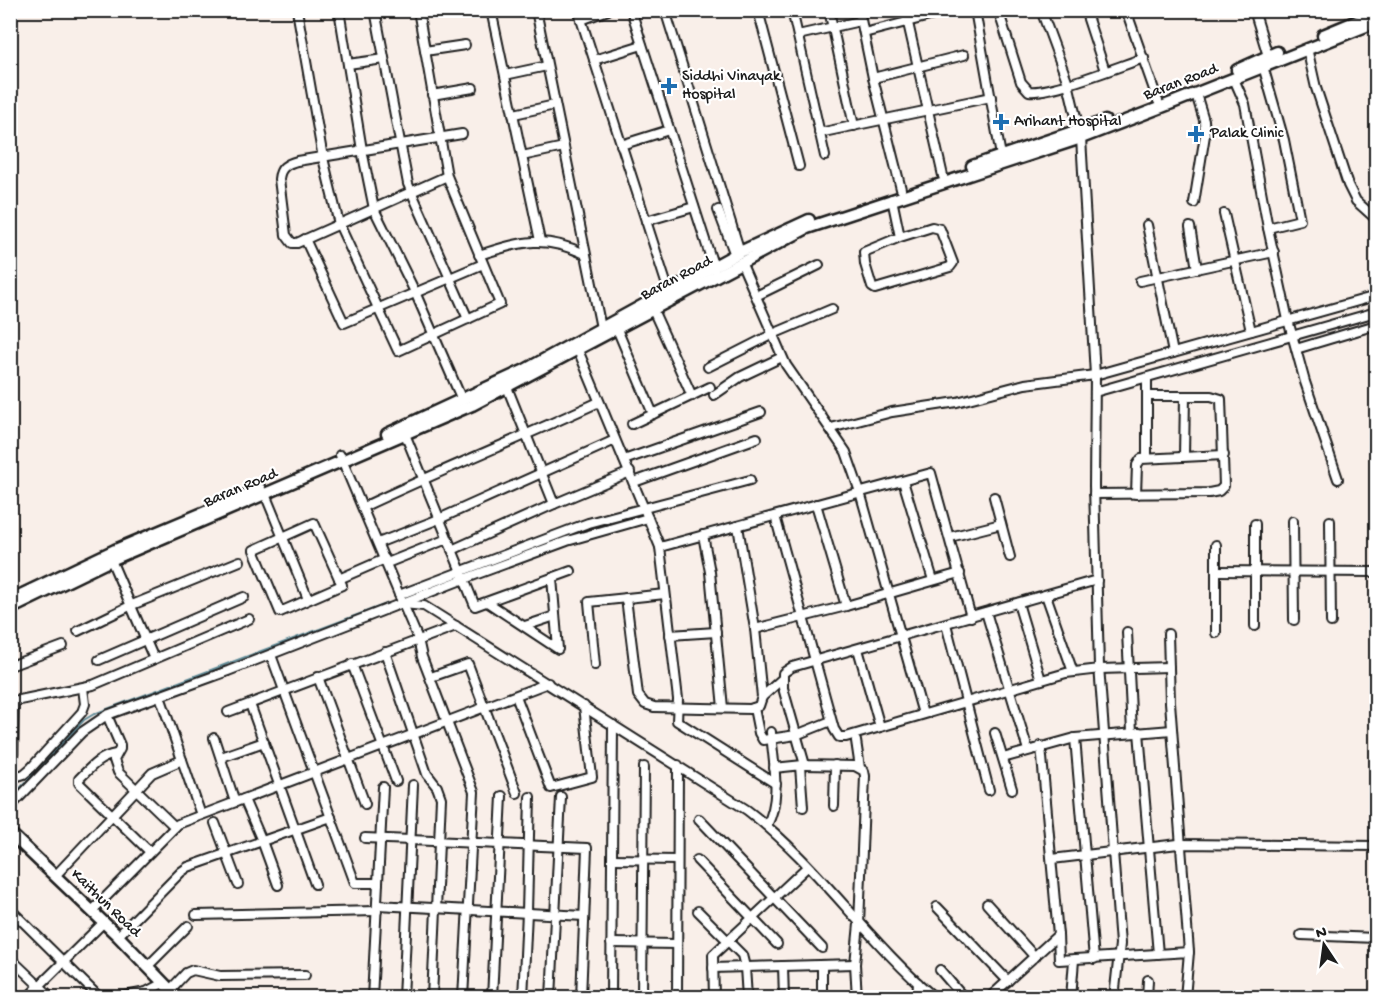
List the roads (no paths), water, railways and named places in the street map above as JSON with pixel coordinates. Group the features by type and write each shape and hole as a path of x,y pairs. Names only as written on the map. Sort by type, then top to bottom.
{"main road":[{"name":"Baran Road","path":"10,600 111,560 265,494 342,458 525,370 600,328 739,256 807,228 1196,94 1234,79 1266,61 1377,13"},
{"name":"Baran Road","path":"10,609 50,585 188,518 405,434 472,405 653,310 771,236 816,217 1001,156 1080,134 1158,101 1377,22"},
{"name":"Kaithun Road","path":"10,833 104,922 171,992"}],"street":[{"path":"297,10 323,158 339,224 398,351 500,304 447,176 418,11"},
{"path":"339,10 374,209 415,292 462,400"},
{"path":"375,10 399,144 411,194 468,319"},
{"path":"491,10 540,242"},
{"path":"536,10 600,328"},
{"path":"578,10 669,292"},
{"path":"581,20 609,10"},
{"path":"631,10 714,268"},
{"path":"665,10 739,256"},
{"path":"758,10 799,166"},
{"path":"792,10 825,156"},
{"path":"829,10 854,126"},
{"path":"859,10 873,78 901,189"},
{"path":"905,10 943,176"},
{"path":"864,33 953,10"},
{"path":"975,10 1001,156"},
{"path":"1000,10 1025,89 1034,91 1068,83 1144,58"},
{"path":"1041,10 1068,83 1080,134 1095,375 1094,494 1100,669 1120,957 1114,998"},
{"path":"1085,10 1105,71"},
{"path":"1126,10 1158,101"},
{"path":"1254,10 1300,220 1268,228"},
{"path":"798,34 860,21"},
{"path":"425,51 465,45"},
{"path":"594,60 642,45"},
{"path":"1307,48 1316,88 1348,185 1356,201 1377,219"},
{"path":"873,78 964,55"},
{"path":"348,64 384,59"},
{"path":"505,75 547,66"},
{"path":"1234,79 1245,104 1288,321 1305,382 1338,479"},
{"path":"432,95 473,88"},
{"path":"1194,203 1205,137 1204,120 1196,94"},
{"path":"819,134 991,97"},
{"path":"513,114 555,105"},
{"path":"621,145 669,130"},
{"path":"447,176 411,194 305,239 292,243 286,235 280,172 290,163 462,134"},
{"path":"522,156 564,147"},
{"path":"892,199 900,237"},
{"path":"646,221 694,207"},
{"path":"718,210 782,357 807,398 831,428 846,452 860,492 923,714"},
{"path":"1224,214 1251,331"},
{"path":"1147,225 1173,353"},
{"path":"932,227 940,229 953,263 950,267 875,289 872,287 865,264 864,252 900,237 932,227"},
{"path":"1190,227 1197,269"},
{"path":"305,239 344,323 483,264"},
{"path":"479,255 514,244 540,242 567,246 585,254"},
{"path":"1140,281 1274,252"},
{"path":"756,296 819,265"},
{"path":"831,428 892,412 957,402 1025,384 1095,375 1377,296"},
{"path":"708,367 773,334 832,309"},
{"path":"653,310 692,396"},
{"path":"1095,393 1377,312"},
{"path":"1296,349 1377,325"},
{"path":"617,329 653,414"},
{"path":"578,350 660,547 677,706 676,718 680,724 776,784"},
{"path":"714,395 740,377 782,357"},
{"path":"1147,378 1147,457"},
{"path":"507,387 554,504"},
{"path":"632,423 710,387"},
{"path":"1094,494 1209,494 1220,491 1225,483 1221,399 1215,396 1147,396"},
{"path":"1184,456 1185,396"},
{"path":"363,507 599,402"},
{"path":"624,460 761,412"},
{"path":"405,434 475,606 571,571"},
{"path":"634,482 757,438"},
{"path":"378,543 543,474 615,440"},
{"path":"1136,494 1137,465 1141,459 1224,455"},
{"path":"342,458 418,639 422,657 474,792 463,998"},
{"path":"452,550 630,472"},
{"path":"660,547 931,473 971,616"},
{"path":"10,807 82,732 107,715 403,604 463,575 588,523 750,480"},
{"path":"903,480 933,580"},
{"path":"265,494 308,599"},
{"path":"994,497 1010,557"},
{"path":"816,504 846,606"},
{"path":"775,516 831,721 836,734 841,738 1073,672 1169,667"},
{"path":"399,595 567,541 648,518"},
{"path":"1293,521 1294,620"},
{"path":"1330,521 1331,622"},
{"path":"314,523 339,579 342,585 280,612 254,550 314,523"},
{"path":"950,537 1001,524"},
{"path":"1255,524 1255,626"},
{"path":"626,598 638,695 643,703 723,708 754,708 760,705 762,697 755,629 738,526"},
{"path":"703,535 710,573 723,708"},
{"path":"339,579 447,539"},
{"path":"1216,544 1216,633"},
{"path":"111,560 154,659"},
{"path":"78,631 132,605 240,561"},
{"path":"1216,572 1377,572"},
{"path":"755,629 960,573"},
{"path":"487,602 558,650 552,578"},
{"path":"803,807 802,765 782,679 783,673 788,668 1097,580"},
{"path":"595,665 589,602 665,594"},
{"path":"1046,595 1073,672"},
{"path":"99,660 244,597"},
{"path":"1018,603 1041,680"},
{"path":"403,604 423,606 747,810 767,825 860,924 935,998"},
{"path":"986,612 1028,750"},
{"path":"525,626 555,616"},
{"path":"84,688 84,707 77,718 31,768 24,774 11,779 12,702 84,688 249,619"},
{"path":"946,624 989,790"},
{"path":"228,712 456,626"},
{"path":"670,635 716,632"},
{"path":"1127,632 1158,954"},
{"path":"1168,634 1172,730 1189,951 1185,998"},
{"path":"12,662 63,646"},
{"path":"858,649 880,727"},
{"path":"385,652 427,774 440,794 440,842 432,998"},
{"path":"271,655 355,883 378,884"},
{"path":"352,664 396,781"},
{"path":"431,677 468,664 483,709 517,793"},
{"path":"318,677 365,804"},
{"path":"762,697 782,679"},
{"path":"92,911 175,827 201,815 548,683"},
{"path":"160,696 201,815"},
{"path":"516,696 551,788 592,777 584,706"},
{"path":"250,704 315,884"},
{"path":"754,708 759,733 763,740 771,736 796,735 831,721"},
{"path":"107,715 120,745 114,760 118,772 175,827"},
{"path":"611,998 613,725"},
{"path":"1003,758 1075,738 1172,730"},
{"path":"995,733 1012,789"},
{"path":"767,825 774,810 776,784 771,736"},
{"path":"214,738 235,802"},
{"path":"1075,738 1094,959"},
{"path":"856,741 860,768 865,776 860,924 855,964 856,998"},
{"path":"220,757 264,742"},
{"path":"1041,746 1059,960 1189,951"},
{"path":"116,754 103,757 96,762 79,781 81,786 150,852"},
{"path":"55,876 135,789 155,771 182,760"},
{"path":"677,998 678,765"},
{"path":"774,768 802,765 860,768"},
{"path":"834,806 835,765"},
{"path":"642,998 644,767"},
{"path":"403,998 413,785"},
{"path":"372,998 383,787"},
{"path":"492,998 502,796"},
{"path":"523,998 528,912 530,797"},
{"path":"551,998 561,797"},
{"path":"244,799 278,885"},
{"path":"118,936 184,869 191,865 331,817"},
{"path":"699,819 822,948"},
{"path":"215,823 238,884"},
{"path":"365,838 587,848 581,998"},
{"path":"1052,859 1181,844 1377,846"},
{"path":"612,859 676,860"},
{"path":"697,860 777,944"},
{"path":"714,998 713,955 807,867"},
{"path":"987,904 1035,957"},
{"path":"196,915 408,906 584,916"},
{"path":"937,907 1008,981"},
{"path":"10,909 100,998"},
{"path":"698,911 729,940 742,956 747,998"},
{"path":"27,998 104,922"},
{"path":"147,967 188,926"},
{"path":"989,998 1058,935"},
{"path":"1301,935 1377,938"},
{"path":"611,943 677,944"},
{"path":"10,958 52,998"},
{"path":"1071,998 1074,960"},
{"path":"713,968 855,964"},
{"path":"822,965 822,998"},
{"path":"783,966 784,998"},
{"path":"115,998 146,992 171,992 186,973 193,970 220,976 305,975"},
{"path":"940,970 964,998"},
{"path":"1147,998 1148,980"},
{"path":"918,983 918,998"}],"waterway":[{"path":"10,799 84,720 94,714 389,603"}],"place":[{"name":"Siddhi Vinayak Hospital","path":"669,86"},
{"name":"Arihant Hospital","path":"1001,122"},
{"name":"Palak Clinic","path":"1196,134"}]}
